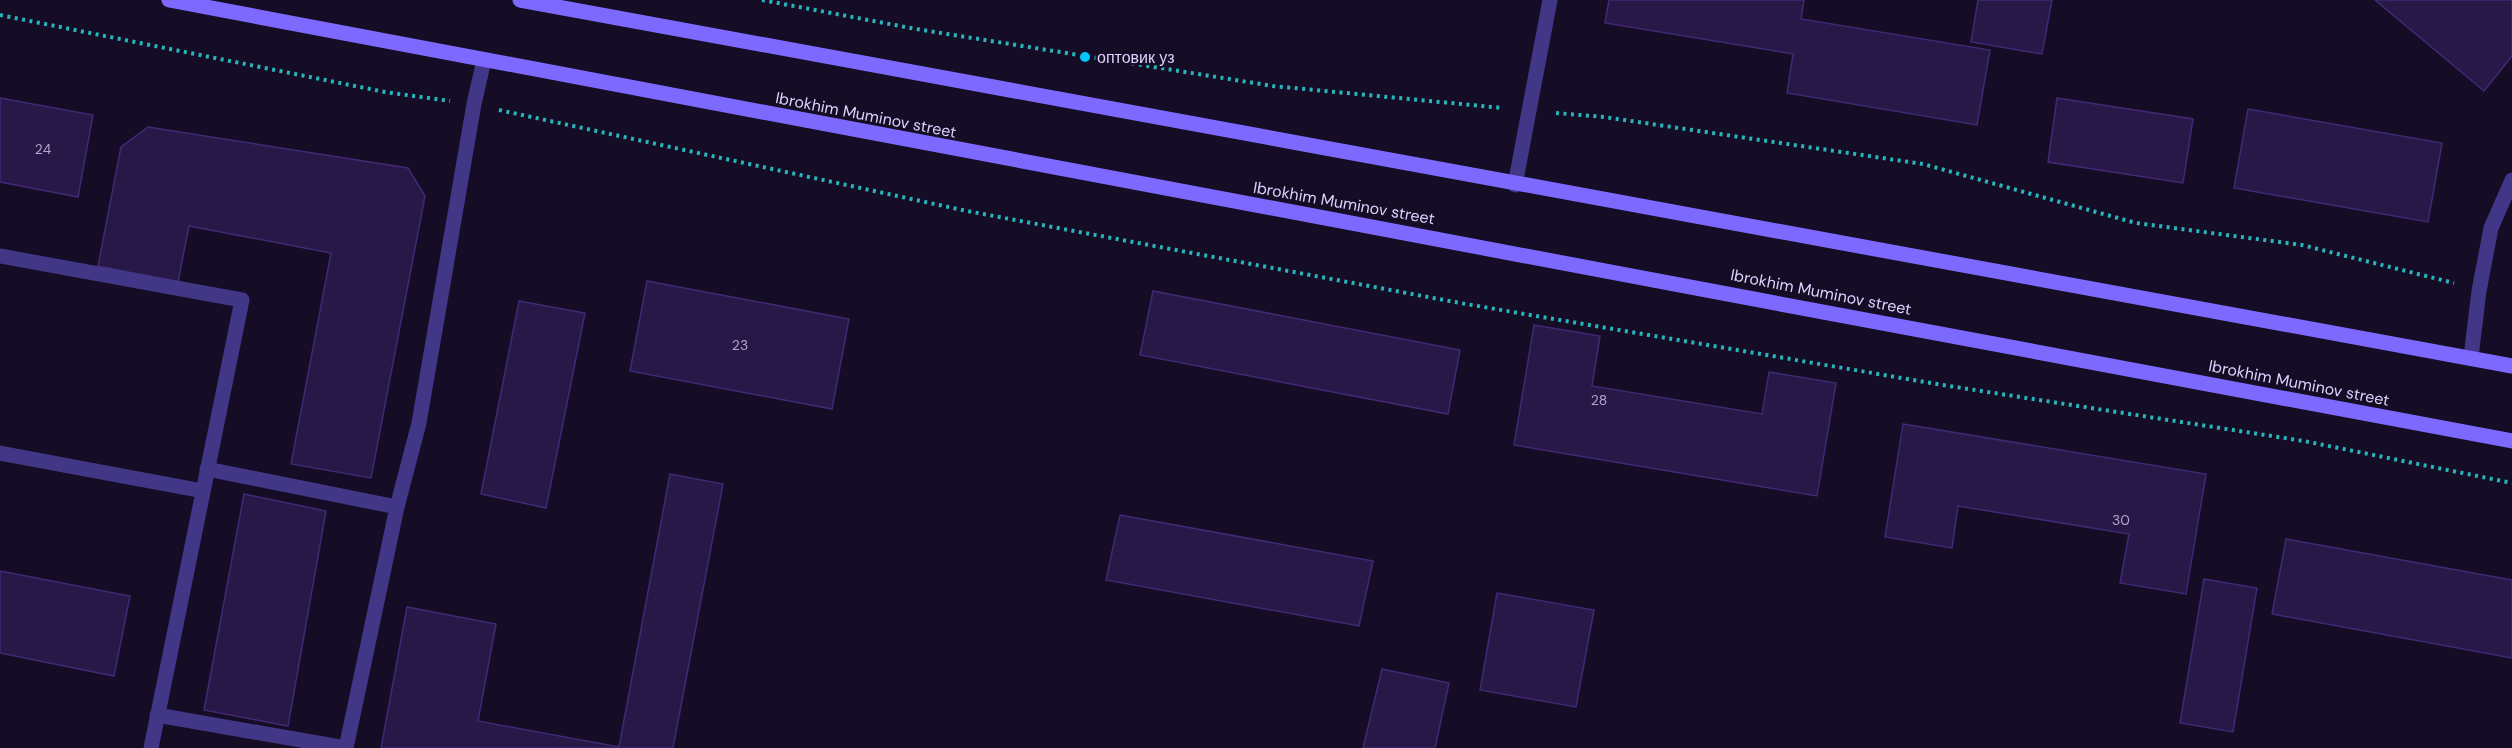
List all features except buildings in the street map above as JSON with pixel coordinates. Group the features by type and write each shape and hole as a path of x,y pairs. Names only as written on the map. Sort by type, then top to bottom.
{"main road":[{"name":"Ibrokhim Muminov street","path":"169,0 2512,441"},
{"path":"520,0 560,4 1515,184 2512,366"}],"street":[{"path":"1515,184 1550,0"},
{"path":"158,715 346,748 398,507 419,423 474,104 484,60"},
{"path":"2471,357 2479,291 2491,228 2512,180"},
{"path":"0,256 242,300 151,748"},
{"path":"0,453 203,491"},
{"path":"207,470 398,507"}],"path":[{"path":"762,0 916,29 1273,86 1604,117 1923,164 2136,223 2302,245 2479,291"},
{"path":"0,15 385,92 474,104 967,211 1461,303 1949,386 2304,441 2512,483"}],"place":[{"name":"оптовик уз","path":"1085,57"}]}
